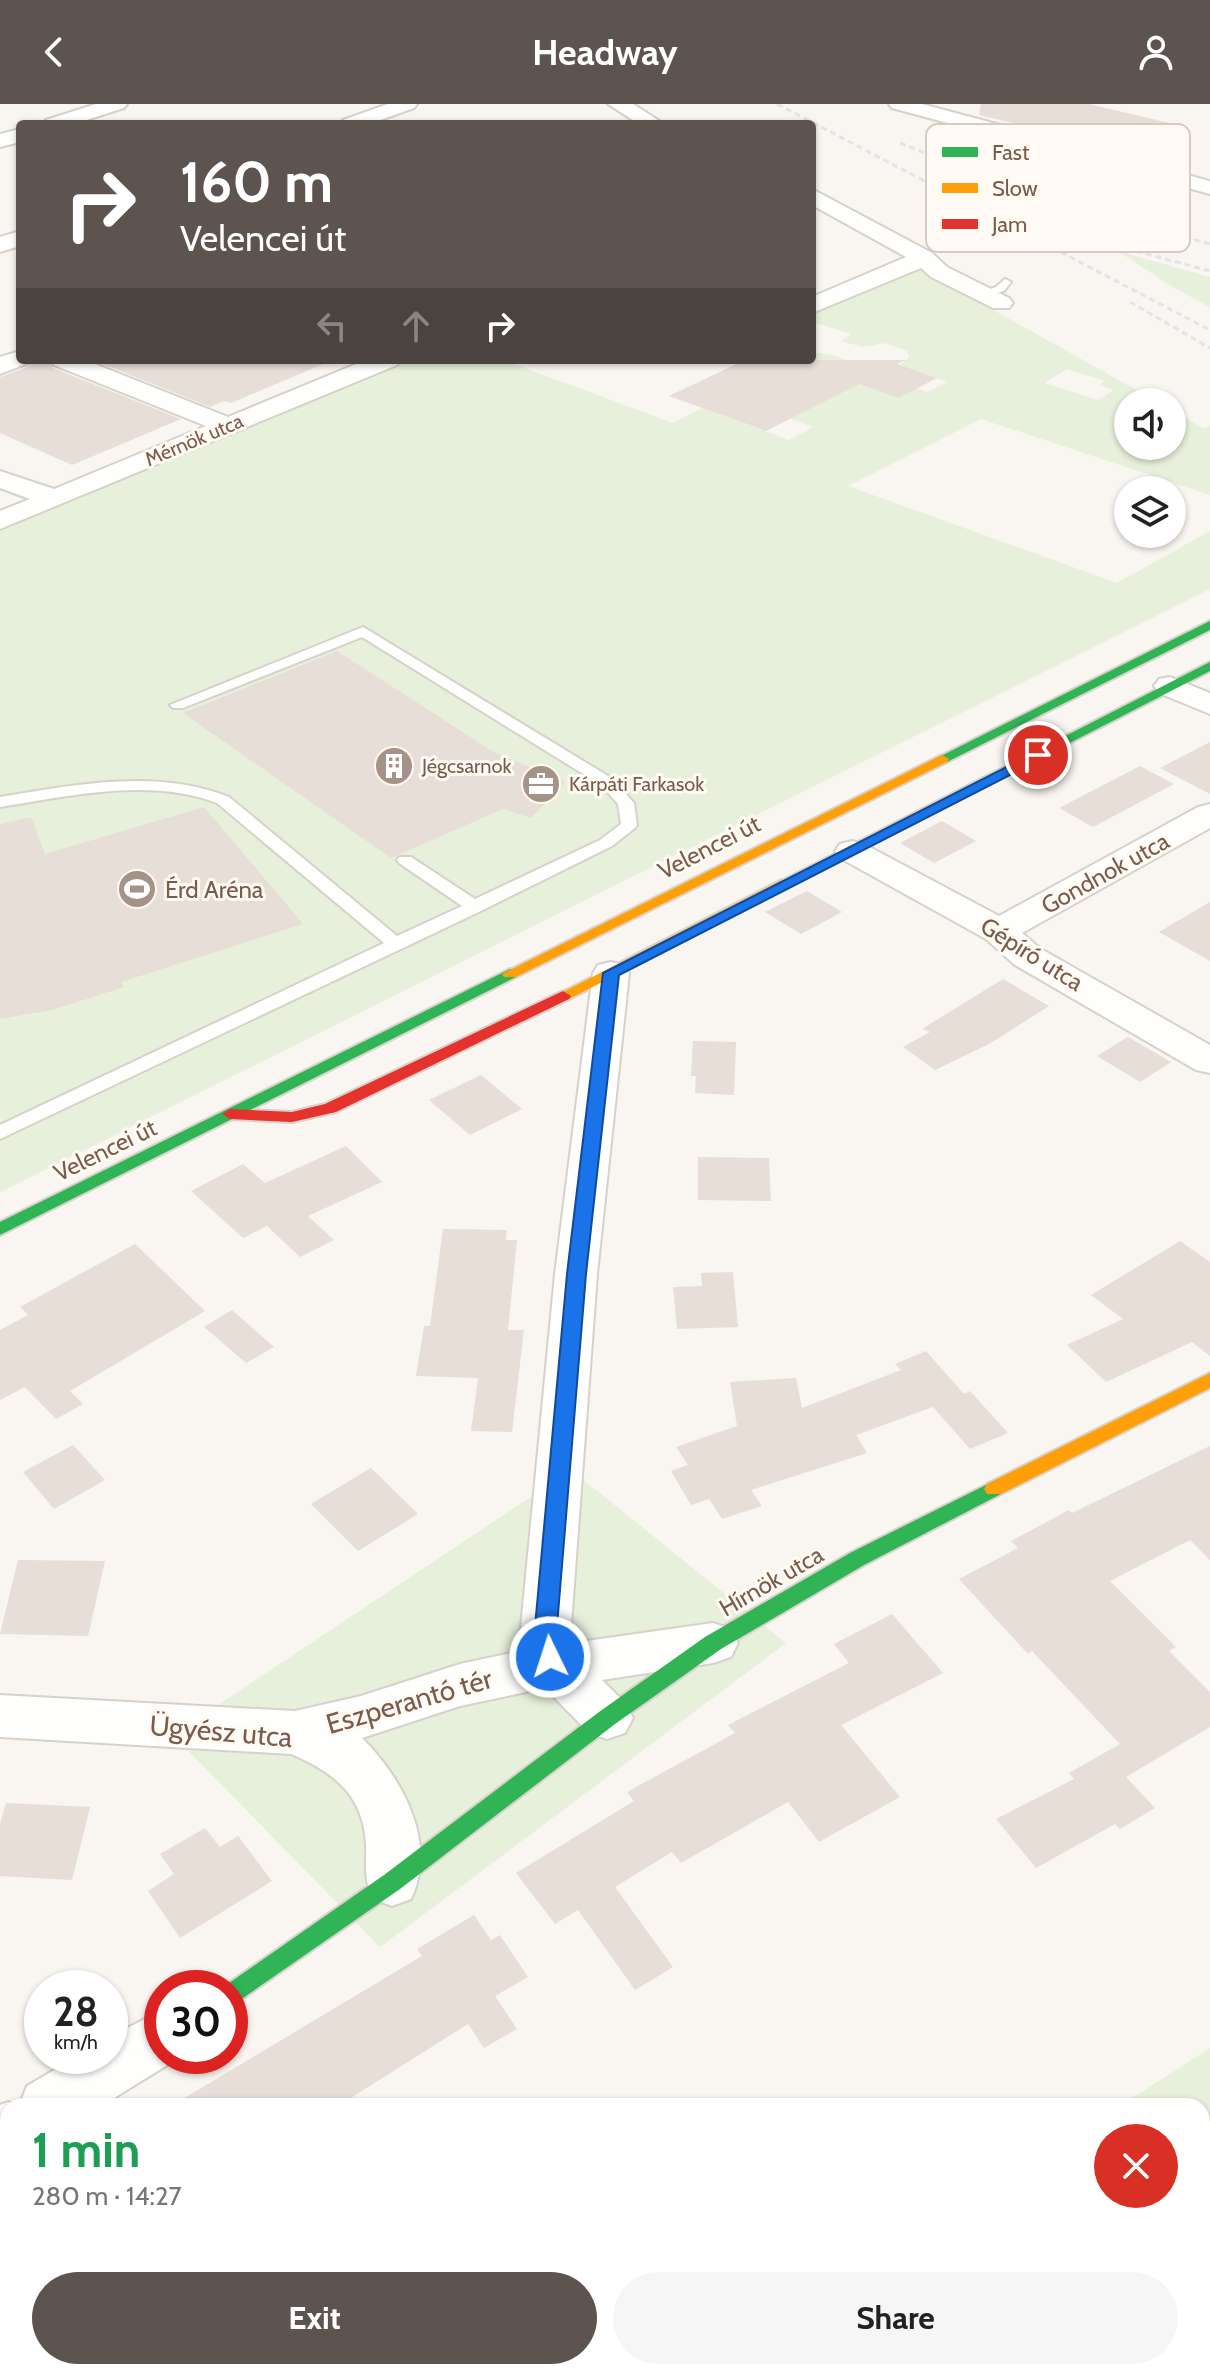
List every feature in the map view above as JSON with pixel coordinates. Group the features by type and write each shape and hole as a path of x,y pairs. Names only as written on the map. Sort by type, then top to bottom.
{"street":[{"path":"66,120 117,104"},
{"path":"361,120 407,104"},
{"path":"618,104 647,120"},
{"path":"899,104 973,124"},
{"path":"1190,183 1210,188"},
{"path":"816,198 924,258 939,272 996,293"},
{"path":"816,304 924,258"},
{"path":"73,364 228,426"},
{"name":"Mérnök utca","path":"0,521 370,364"},
{"path":"0,479 54,498"},
{"name":"Velencei út","path":"0,1229 1210,625"},
{"path":"230,1114 282,1120 303,1118 611,973 1210,666"},
{"path":"1170,686 1210,705"},
{"name":"Gondnok utca","path":"999,931 1210,814"},
{"name":"Gépíró utca","path":"852,851 999,931 1028,957 1210,1061"},
{"path":"607,1718 557,1668 545,1638 576,1274 611,973"},
{"name":"Hírnök utca","path":"248,1983 392,1882 607,1718 713,1643 857,1559 1210,1380"},
{"name":"Eszperantó tér","path":"295,1733 361,1717 503,1674 713,1643"},
{"name":"Ügyész utca","path":"0,1716 295,1733 343,1753 368,1778 383,1806 393,1842 392,1882"},
{"path":"61,2098 144,2048"}],"lane":[{"path":"0,1133 606,843 629,825 626,803 607,782 363,631 178,705"},
{"path":"0,802 89,790 169,786 209,792 223,800 396,944"},
{"path":"405,860 475,907"}],"green space":[{"path":"1120,252 1210,277 1210,307 1174,288"},
{"path":"915,266 1133,388 1114,388 1114,390 1114,460 1186,460 1186,418 1203,428 1210,426 1210,495 1186,487 1186,476 1153,476 981,419 848,486 1117,583 1180,548 1186,548 1186,544 1210,531 1210,589 0,1192 0,526 392,364 514,364 673,423 702,408 789,440 813,427 726,396 802,364 816,364 816,353 848,361 898,398 917,388 928,392 947,382 900,365 909,357 907,351 885,343 863,347 841,341 852,334 816,323 816,309","holes":["1067,369 1105,381 1099,385 1114,390 1098,400 1044,383"]},
{"path":"571,1470 786,1643 380,1947 173,1735"},
{"path":"1210,2048 1210,2098 1132,2098"}],"building":[{"path":"981,104 1089,104 1174,124 1017,124 979,115"},
{"path":"906,360 897,364 937,378 899,398 859,384 766,431 669,396 737,364"},
{"path":"50,364 53,368 181,419 72,465 0,433 0,377 30,366"},
{"path":"103,364 324,364 231,403 224,401 210,407"},
{"name":"Jégcsarnok","path":"337,651 492,751 565,782 531,818 503,809 391,858 183,713"},
{"path":"1210,742 1210,794 1160,768"},
{"path":"1140,766 1174,784 1093,827 1059,808"},
{"name":"Érd Aréna","path":"204,807 303,924 121,982 124,987 52,1010 0,1019 0,824 31,817 45,854"},
{"path":"942,821 976,841 934,863 900,843"},
{"path":"807,891 842,912 801,934 765,912"},
{"path":"1210,902 1210,961 1159,932"},
{"path":"1003,979 1049,1006 989,1044 935,1070 903,1047 930,1032 922,1029"},
{"path":"1128,1037 1171,1062 1140,1082 1097,1056"},
{"path":"693,1041 736,1042 734,1095 695,1093 696,1076 691,1076"},
{"path":"481,1075 522,1109 470,1135 429,1100"},
{"path":"346,1146 382,1182 308,1216 334,1240 300,1257 267,1226 243,1238 191,1191 243,1164 265,1183"},
{"path":"698,1157 769,1158 771,1201 698,1200"},
{"path":"443,1229 507,1230 506,1240 517,1240 508,1330 524,1330 512,1432 471,1431 478,1378 416,1376 424,1326 430,1326"},
{"path":"1180,1241 1210,1262 1210,1356 1192,1342 1106,1382 1067,1345 1123,1319 1091,1295"},
{"path":"135,1244 205,1311 70,1391 83,1404 56,1419 25,1387 0,1400 0,1330 28,1315 20,1307"},
{"path":"733,1272 738,1327 677,1329 673,1287 702,1286 701,1273"},
{"path":"232,1310 274,1347 246,1363 204,1327"},
{"path":"926,1351 964,1394 970,1391 1008,1433 970,1449 933,1407 856,1435 867,1453 751,1490 762,1506 722,1519 709,1499 691,1505 671,1471 688,1465 676,1447 737,1426 730,1382 796,1378 802,1408 901,1370 895,1364"},
{"path":"73,1445 105,1480 54,1509 23,1472"},
{"path":"1210,1446 1210,1560 1190,1540 1110,1581 1176,1647 1169,1651 1210,1692 1210,1727 1126,1777 1155,1808 1120,1829 1115,1824 1036,1868 996,1819 1074,1779 1069,1773 1120,1744 1032,1651 1028,1654 959,1579 1018,1548 1011,1541 1069,1510 1072,1513"},
{"path":"371,1468 418,1514 358,1551 311,1504"},
{"path":"18,1560 105,1561 88,1636 0,1634"},
{"path":"892,1614 943,1673 841,1725 900,1797 819,1842 788,1802 681,1863 672,1852 615,1887 673,1967 635,1990 578,1910 555,1924 516,1873 634,1801 627,1792 735,1733 728,1725 849,1663 834,1644"},
{"path":"6,1803 90,1807 72,1880 0,1876 0,1824"},
{"path":"205,1828 220,1847 238,1836 272,1881 180,1938 148,1891 174,1874 160,1854"},
{"path":"474,1915 491,1940 500,1935 528,1977 495,1996 517,2029 484,2048 468,2024 351,2098 184,2098 225,2074 248,2074 248,2060 422,1956 417,1949"}],"railway":[{"path":"777,104 808,120"},
{"path":"816,124 926,182"},
{"path":"900,143 926,154"},
{"path":"1190,238 1210,244"},
{"path":"1061,252 1210,330"},
{"path":"1140,252 1210,271"},
{"path":"1130,302 1210,348"}],"traffic: fast":[{"path":"942,759 1210,625"},
{"path":"782,885 1210,666"},
{"path":"0,1229 510,974"},
{"path":"248,1983 392,1882 607,1718 713,1643 857,1559 994,1489"}],"traffic: slow":[{"path":"510,974 942,759"},
{"path":"563,996 782,885"},
{"path":"994,1489 1210,1380"}],"traffic: jam":[{"path":"230,1114 292,1117 330,1108 563,996"}],"place":[{"name":"Jégcsarnok","path":"394,766"},
{"name":"Kárpáti Farkasok","path":"541,784"},
{"name":"Érd Aréna","path":"137,889"}],"route":[{"path":"550,1657 545,1638 576,1274 611,973 1038,755"}]}
